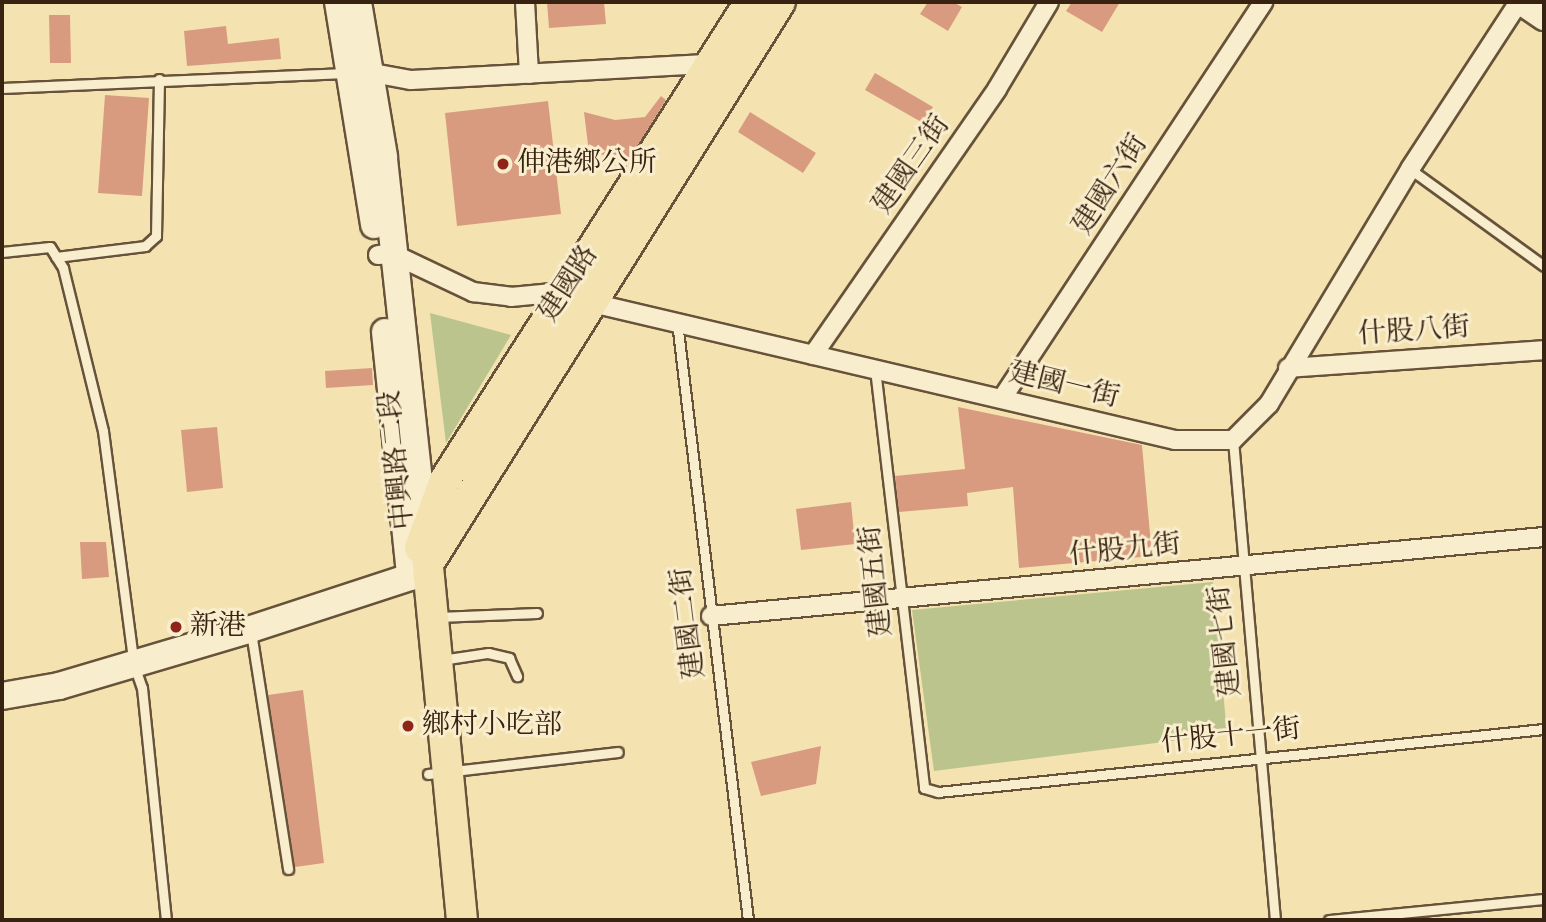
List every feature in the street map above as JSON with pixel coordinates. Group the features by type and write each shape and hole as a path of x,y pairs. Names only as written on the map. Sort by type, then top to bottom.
{"main road":[{"name":"中興路二段","path":"338,2 361,72"},
{"name":"中興路二段","path":"358,2 361,72 421,559 438,773 462,920"},
{"name":"建國路","path":"576,297 750,2"},
{"name":"建國路","path":"421,559 445,480 576,297 780,2"},
{"path":"1521,2 1544,17"},
{"name":"中興路二段","path":"385,254 421,559 433,617 438,661 438,773 443,920"},
{"path":"2,696 134,665 251,629 421,559"}],"street":[{"path":"524,2 529,74"},
{"name":"建國三街","path":"813,355 997,89 1049,2"},
{"name":"建國六街","path":"1003,397 1263,2"},
{"path":"1233,440 1269,404 1288,368 1410,170 1521,2"},
{"path":"361,72 411,80 711,64"},
{"name":"建國一街","path":"385,254 473,292 510,297 576,297 1175,440 1233,440"},
{"name":"什股八街","path":"1288,368 1544,349"},
{"name":"什股九街","path":"711,616 1544,537"}],"lane":[{"path":"2,88 361,72"},
{"path":"56,257 145,246 156,236 159,79"},
{"path":"1410,170 1544,266"},
{"path":"2,252 50,247 63,268 103,431 134,665 142,688 166,920"},
{"name":"建國二街","path":"677,321 748,920"},
{"name":"建國五街","path":"875,369 924,788"},
{"name":"建國七街","path":"1233,440 1241,566 1275,920"},
{"path":"433,617 537,613"},
{"path":"251,629 288,869"},
{"path":"438,661 488,653 509,657 517,676"},
{"name":"什股十一街","path":"924,788 939,792 1261,756 1544,729"},
{"path":"438,773 618,752"},
{"path":"1329,920 1544,899"}],"green space":[{"path":"430,313 511,335 446,443"},
{"path":"1213,582 1227,734 934,771 912,610"}],"building":[{"path":"547,2 604,2 606,24 549,28"},
{"path":"928,2 953,2 962,7 948,31 920,14"},
{"path":"1072,2 1120,2 1102,32 1066,11"},
{"path":"49,15 70,15 71,63 50,63"},
{"path":"226,26 228,44 279,38 281,59 187,66 184,31"},
{"path":"875,73 933,107 923,123 865,90"},
{"path":"105,95 149,98 142,196 98,193"},
{"path":"661,96 666,100 623,169 588,145 584,112 615,120 645,117"},
{"name":"伸港鄉公所","path":"548,101 561,214 457,226 445,113"},
{"path":"750,112 816,153 803,173 738,132"},
{"path":"372,368 373,385 326,388 325,371"},
{"path":"958,407 1142,445 1152,556 1019,568 1013,487 967,493 968,506 899,512 895,476 965,469"},
{"path":"217,427 223,488 187,492 181,430"},
{"path":"851,502 855,544 801,550 796,509"},
{"path":"80,542 106,542 109,577 82,579"},
{"path":"303,690 324,863 295,867 268,695"},
{"path":"821,746 816,784 761,796 751,762"}],"place":[{"name":"伸港鄉公所","path":"503,164"},
{"name":"新港","path":"176,627"},
{"name":"鄉村小吃部","path":"408,726"}]}
